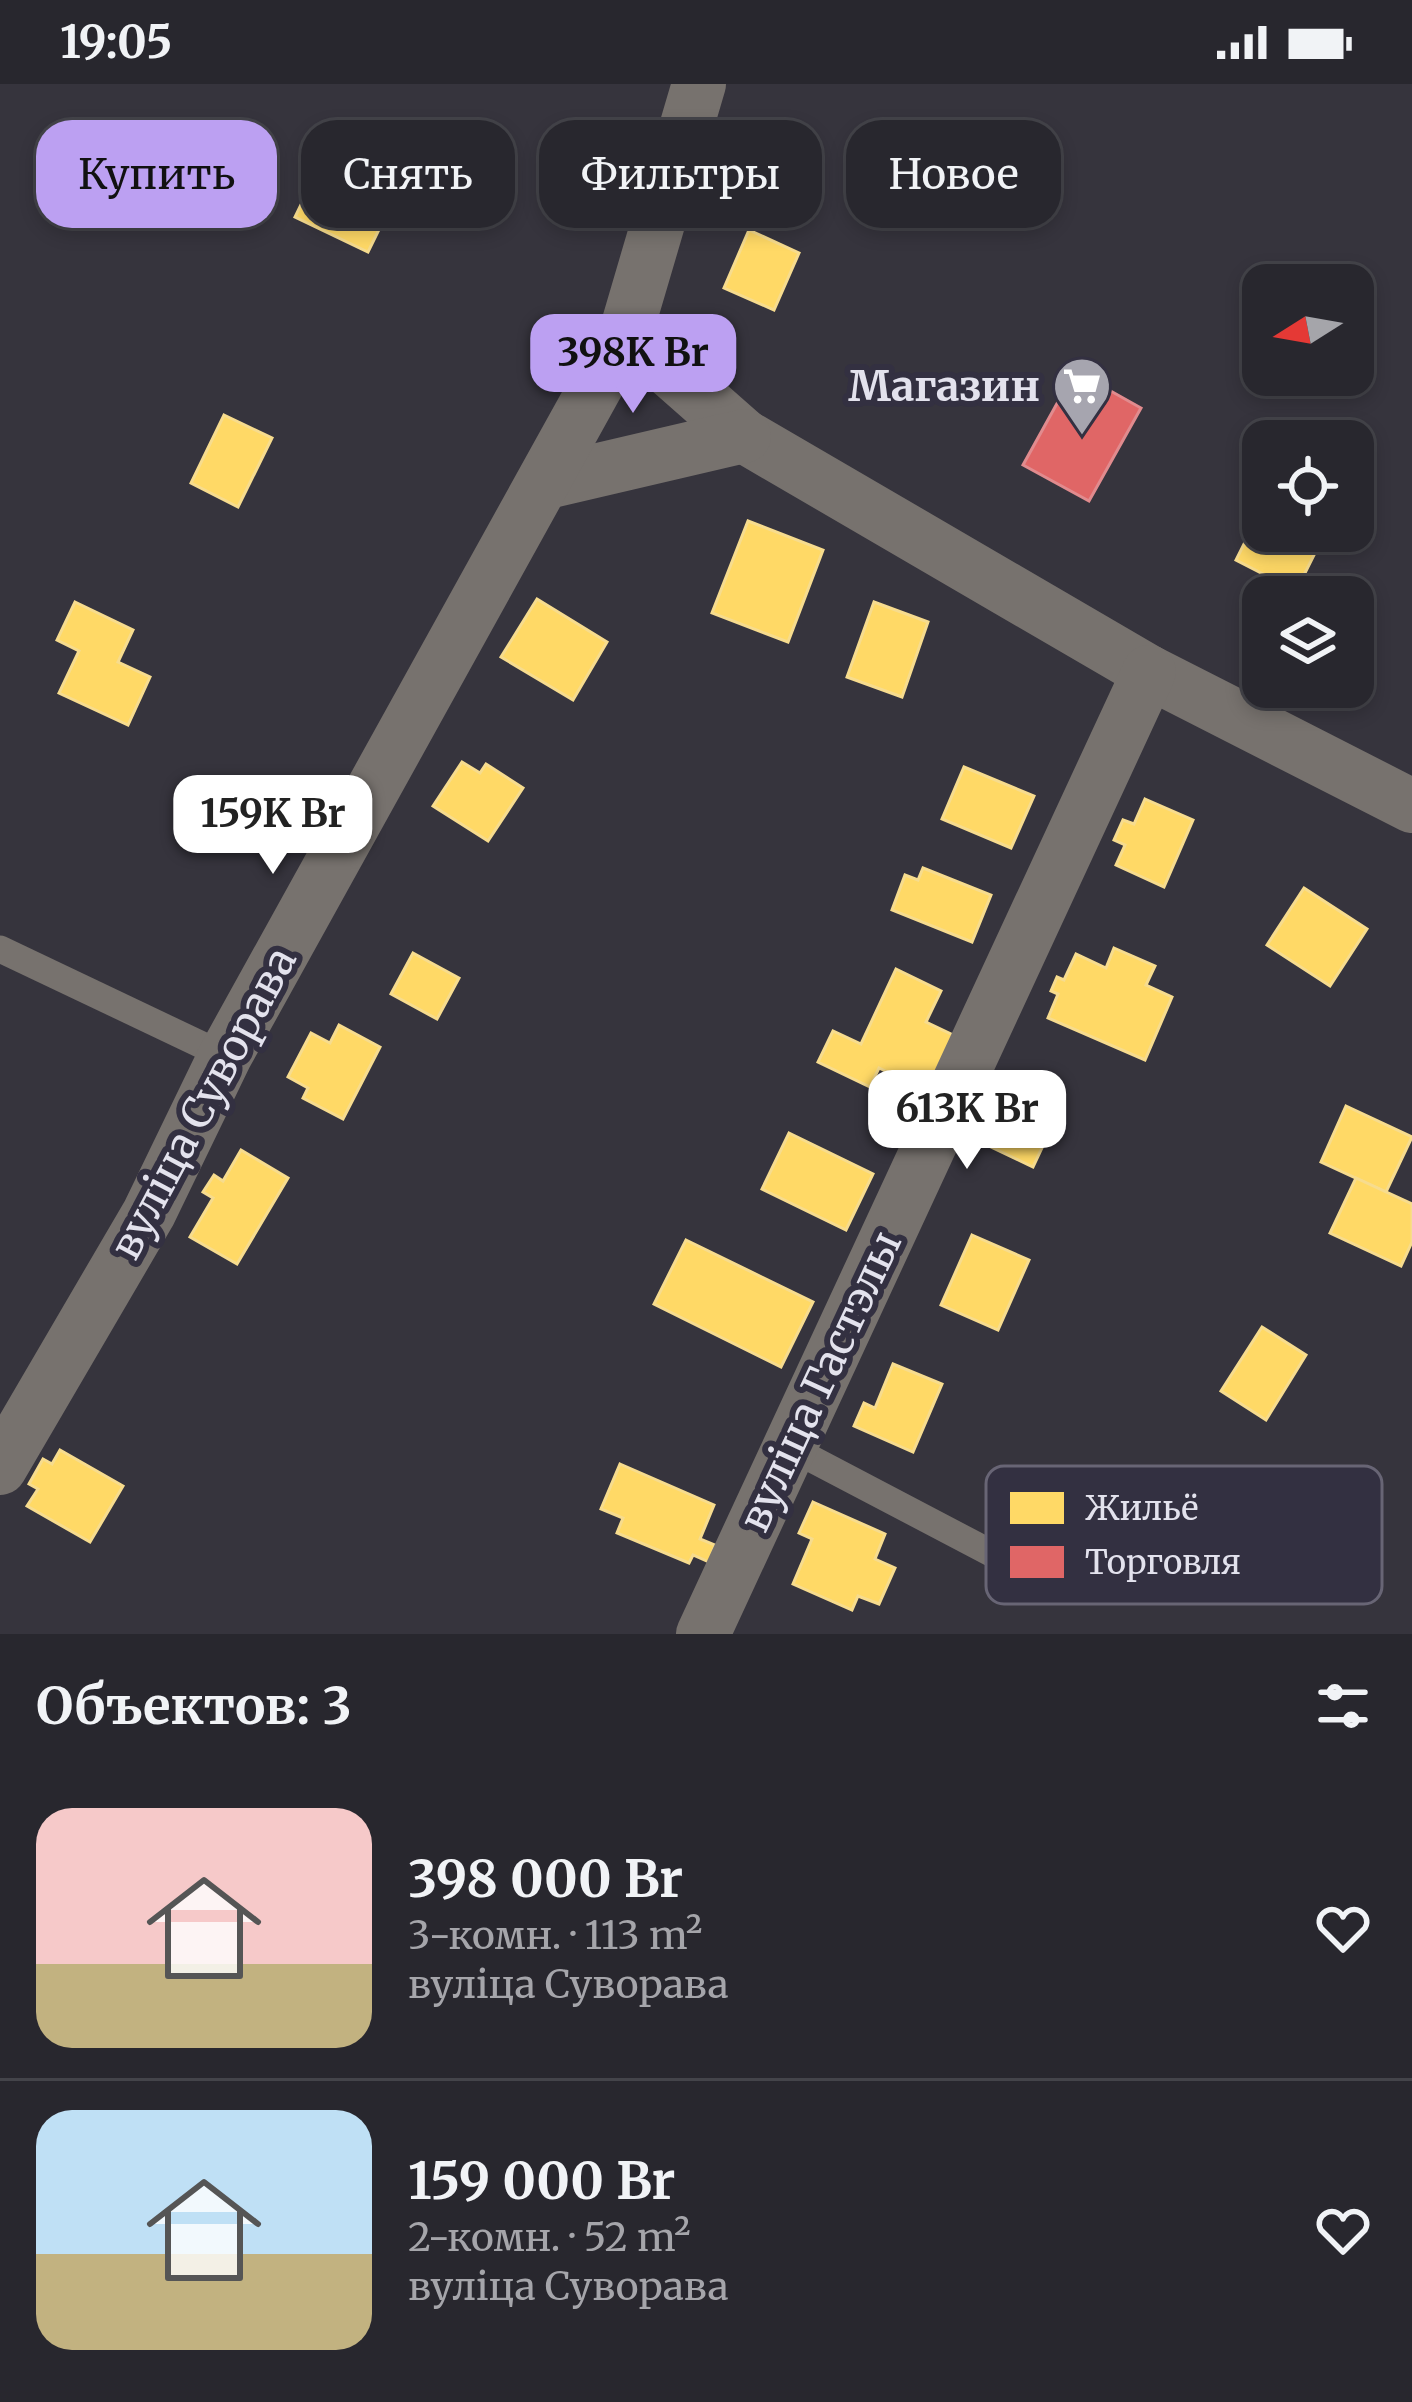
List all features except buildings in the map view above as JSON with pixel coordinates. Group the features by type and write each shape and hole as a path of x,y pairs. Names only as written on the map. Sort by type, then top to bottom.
{"street":[{"name":"вуліца Суворава","path":"0,1468 149,1213 225,1056 626,332 699,84"},
{"path":"626,332 744,436 1149,671 1412,806"},
{"path":"543,483 744,436"},
{"name":"вуліца Гастэлы","path":"703,1634 1149,671"}],"lane":[{"path":"0,949 225,1056"},
{"path":"789,1448 986,1551"}],"place":[{"name":"Магазин","path":"1082,437"}]}
